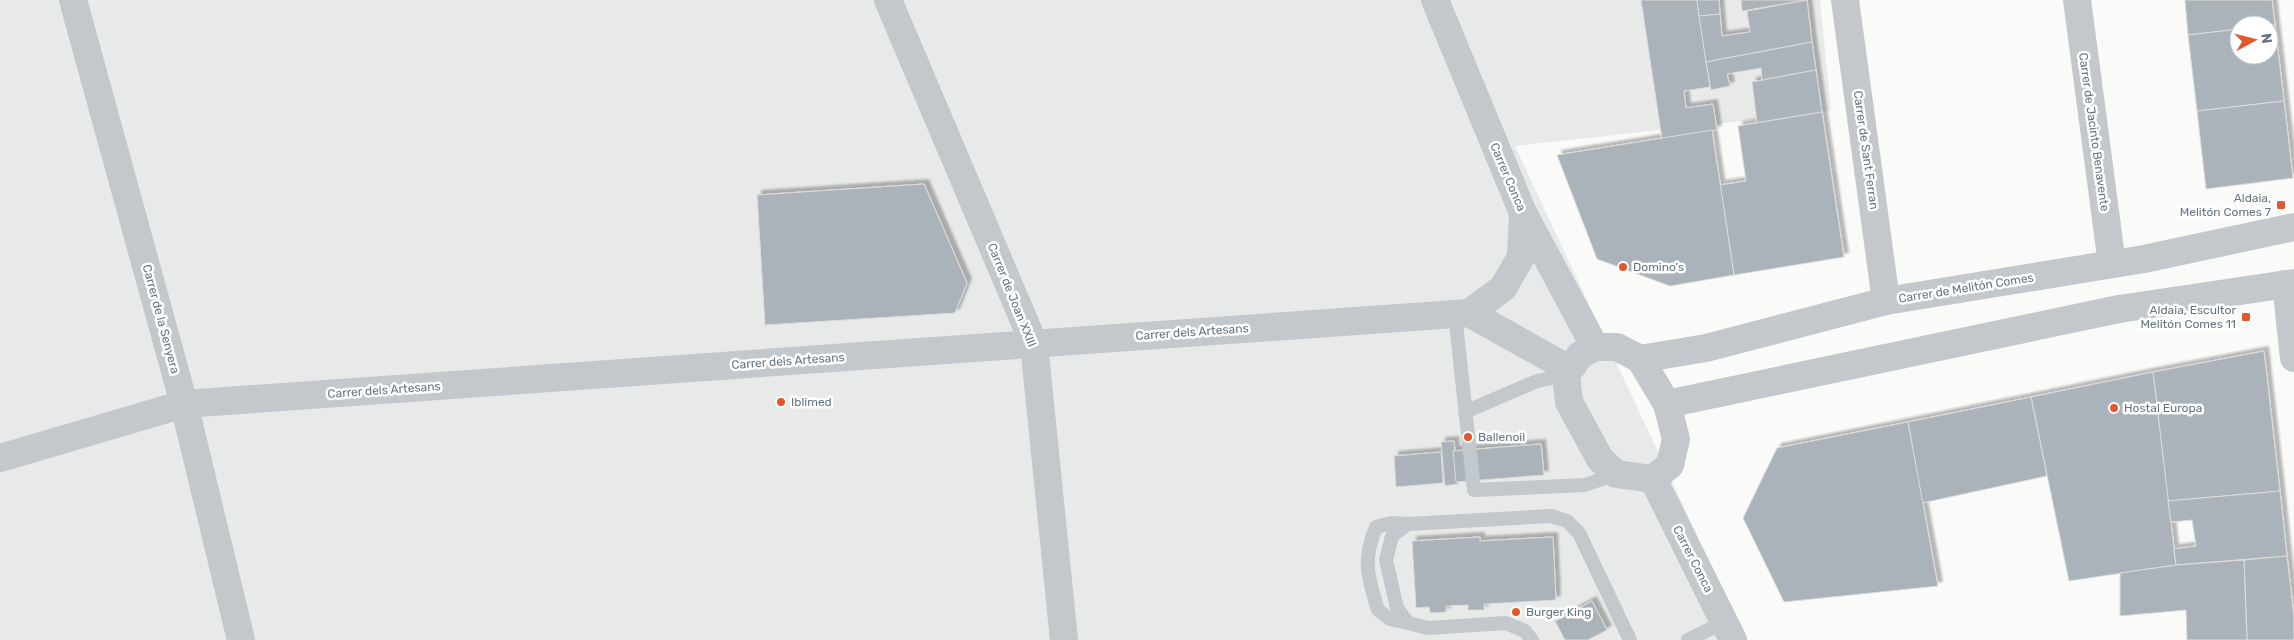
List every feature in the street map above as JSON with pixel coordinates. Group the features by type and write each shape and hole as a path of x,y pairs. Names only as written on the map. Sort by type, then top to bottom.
{"street":[{"name":"Carrer de la Senyera","path":"73,0 184,404 241,640"},
{"name":"Carrer de Joan XXIII","path":"888,0 1034,344 1064,640"},
{"name":"Carrer Conca","path":"1435,0 1523,213 1595,347"},
{"name":"Carrer de Sant Ferran","path":"1845,0 1886,301"},
{"name":"Carrer de Jacinto Benavente","path":"2077,0 2112,264"},
{"path":"1523,213 1521,258 1503,288 1462,313 1568,372"},
{"name":"Carrer de Melitón Comes","path":"1640,359 1706,348 1886,301 2112,264 2294,227"},
{"path":"1667,404 2119,309 2290,284 2294,358"},
{"name":"Carrer dels Artesans","path":"0,458 184,404 1462,313"},
{"path":"1595,347 1617,347 1640,359 1667,404 1676,439 1670,465 1652,479 1616,474 1600,459 1569,402 1568,372 1580,355 1595,347"},
{"name":"Carrer Conca","path":"1652,479 1729,631"}],"lane":[{"path":"1462,313 1466,412 1474,490 1586,484 1616,474"},
{"path":"1466,412 1537,381 1568,372"},
{"path":"1532,640 1525,631 1506,623 1428,628 1390,619 1378,610 1367,570 1369,544 1376,527 1391,523 1408,524 1551,516 1567,521 1579,533 1630,640"},
{"path":"1408,524 1392,536 1386,560 1397,608 1408,623"},
{"path":"1688,640 1729,631"}],"shaded area":[{"path":"0,0 1820,0 1831,111 1515,146 1746,640 0,640"}],"building":[{"path":"1641,0 1697,0 1710,87 1684,91 1686,108 1713,104 1717,130 1662,139"},
{"path":"1697,0 1719,0 1720,14 1699,16"},
{"path":"1741,0 1807,0 1742,11"},
{"path":"1807,0 1812,42 1706,62 1699,16 1720,14 1722,36 1750,32 1747,11"},
{"path":"2185,0 2272,0 2274,15 2229,15 2229,30 2188,35"},
{"path":"2229,30 2229,65 2279,65 2279,59 2284,101 2197,111 2188,35"},
{"path":"1812,42 1816,70 1762,80 1761,68 1727,74 1730,86 1711,90 1706,62"},
{"path":"1816,70 1822,112 1757,123 1752,82"},
{"path":"2284,101 2293,178 2206,189 2197,111"},
{"path":"1822,112 1844,257 1734,275 1720,185 1746,181 1738,126"},
{"path":"1712,130 1734,275 1670,286 1597,259 1557,155"},
{"path":"924,184 967,283 955,313 765,325 757,195"},
{"path":"2264,351 2280,491 2168,501 2153,372"},
{"path":"2153,372 2176,565 2069,581 2031,397"},
{"path":"2031,397 2047,476 1922,503 1908,422"},
{"path":"1908,422 1938,586 1784,602 1743,518 1777,448"},
{"path":"1454,441 1458,484 1445,486 1441,442"},
{"path":"1541,444 1544,475 1456,482 1453,451"},
{"path":"1441,452 1443,483 1396,487 1394,456"},
{"path":"2280,491 2287,556 2176,565 2174,549 2196,546 2192,520 2171,522 2168,501"},
{"path":"1480,537 1480,541 1553,537 1556,600 1484,604 1484,610 1468,610 1468,605 1446,606 1446,612 1430,613 1429,607 1416,608 1412,541"},
{"path":"2287,556 2294,617 2294,640 2247,640 2244,560"},
{"path":"2244,560 2247,640 2187,640 2186,610 2120,616 2120,573 2176,565"},
{"path":"1592,601 1607,630 1588,640 1565,640 1555,621"}],"place":[{"name":"Aldaia, Melitón Comes 7","path":"2281,205"},
{"name":"Domino's","path":"1623,267"},
{"name":"Aldaia, Escultor Melitón Comes 11","path":"2246,317"},
{"name":"Iblimed","path":"781,402"},
{"name":"Hostal Europa","path":"2114,408"},
{"name":"Ballenoil","path":"1468,437"},
{"name":"Burger King","path":"1516,612"}]}
